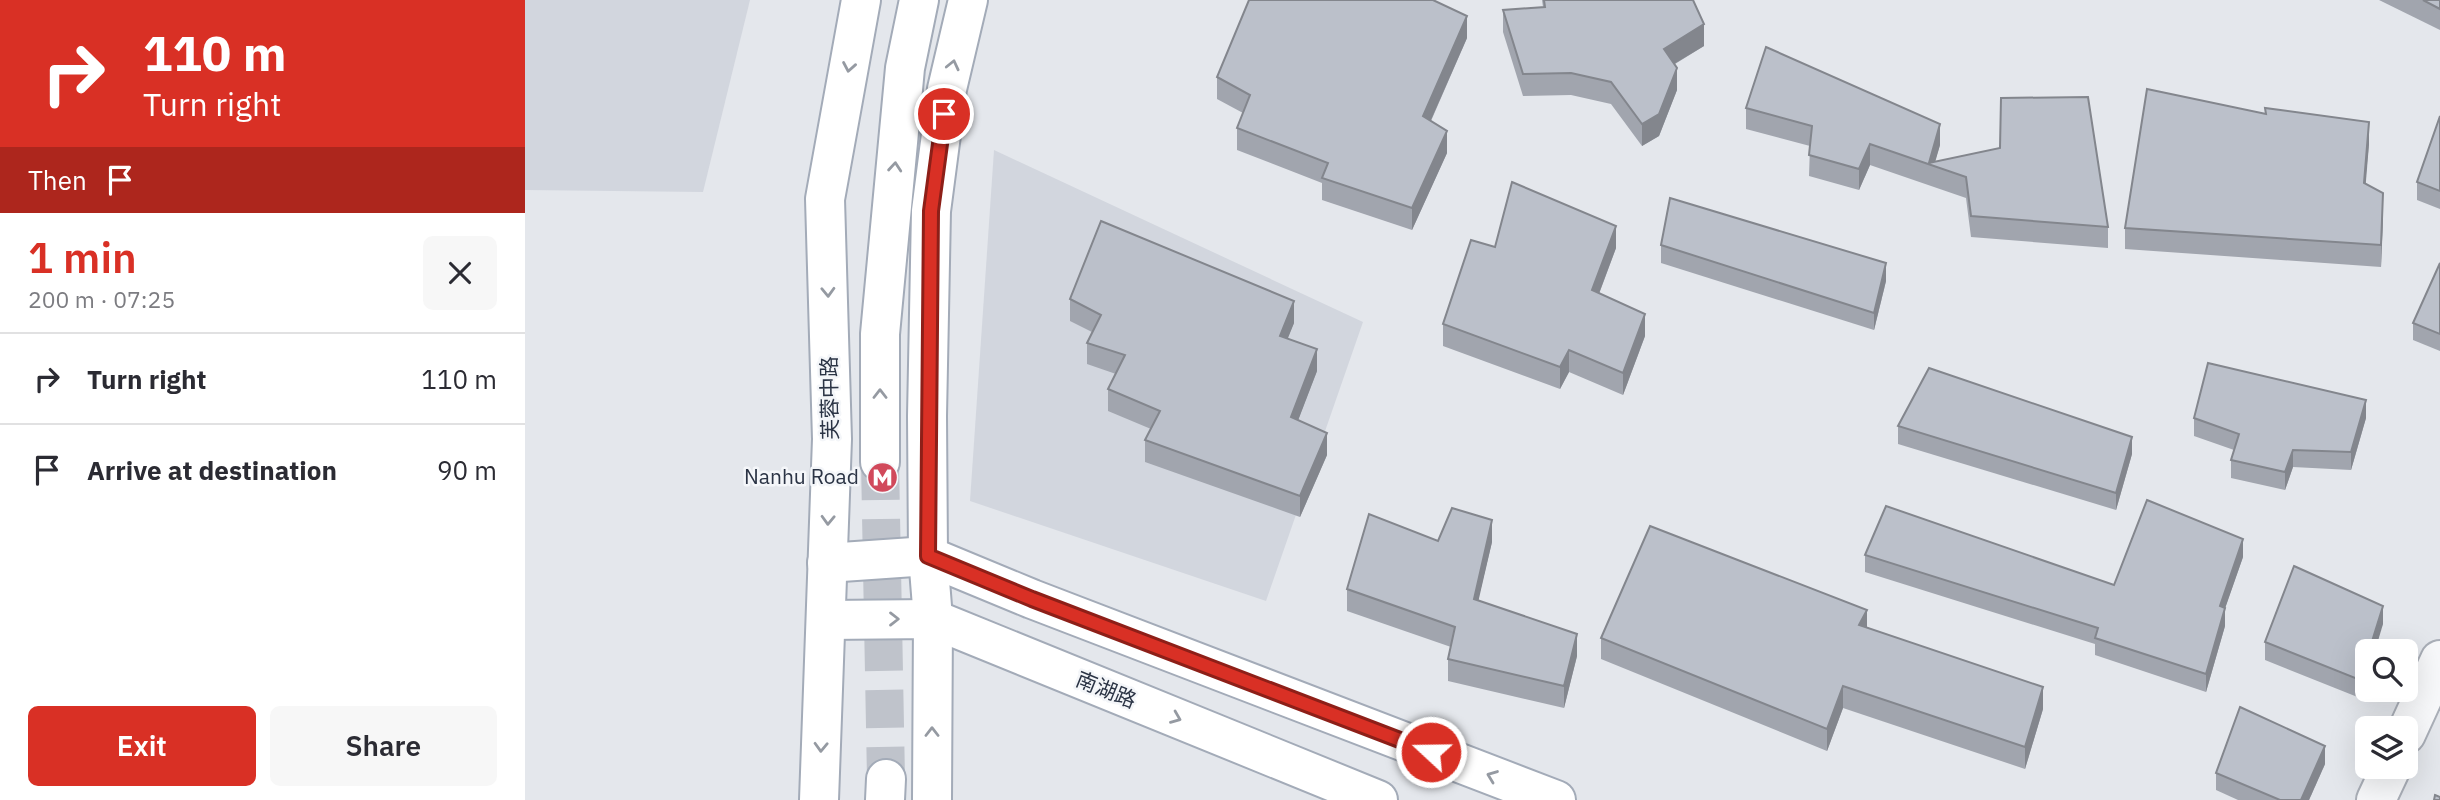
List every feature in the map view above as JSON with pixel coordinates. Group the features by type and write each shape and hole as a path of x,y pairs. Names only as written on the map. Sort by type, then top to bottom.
{"main road":[{"name":"芙蓉中路","path":"819,800 832,439 825,199 861,0"},
{"path":"880,462 880,334 905,68 919,0"},
{"path":"932,800 933,619 928,556 931,211 947,89 968,0"},
{"path":"827,563 928,556 1032,599 1556,800"},
{"name":"南湖路","path":"826,620 933,619 1378,800"}],"street":[{"path":"2414,716 2440,660"},
{"path":"2377,800 2386,779"}],"shaded area":[{"path":"525,0 750,0 703,192 525,190"},
{"path":"994,150 1363,322 1266,601 970,501"}],"building":[{"path":"1249,0 1433,0 1467,16 1423,116 1447,131 1412,208 1322,178 1328,163 1237,128 1250,95 1217,77"},
{"path":"1544,0 1693,0 1704,24 1664,49 1677,68 1659,114 1642,124 1611,82 1571,73 1523,74 1503,10 1545,7"},
{"path":"2423,0 2440,0 2440,9"},
{"path":"1766,47 1940,124 1929,163 2000,148 2001,98 2088,97 2108,227 1971,216 1966,177 1870,144 1859,169 1809,155 1812,126 1746,108"},
{"path":"2147,89 2266,114 2265,108 2369,122 2364,183 2383,193 2381,245 2125,228"},
{"path":"2440,116 2440,191 2417,182"},
{"path":"1512,182 1616,226 1592,290 1645,314 1623,373 1569,350 1560,367 1443,324 1471,240 1495,247"},
{"path":"1670,198 1886,263 1874,313 1661,245"},
{"path":"1101,221 1294,301 1280,336 1317,349 1291,417 1327,433 1300,496 1145,440 1160,411 1108,389 1125,355 1087,343 1101,315 1070,299"},
{"path":"2440,263 2440,334 2413,323"},
{"path":"2208,363 2366,400 2351,452 2293,450 2285,472 2231,460 2239,434 2194,418"},
{"path":"1929,368 2132,437 2116,493 1898,426"},
{"path":"2147,500 2243,539 2220,606 2225,608 2206,674 2095,638 2098,628 1865,555 1886,506 2114,585"},
{"path":"1452,508 1492,520 1474,599 1577,634 1564,686 1448,659 1455,627 1347,589 1369,514 1438,541"},
{"path":"1650,526 1867,610 1859,625 2043,687 2025,747 1843,686 1827,729 1601,638"},
{"path":"2294,566 2383,606 2373,639 2355,639 2355,678 2265,642"},
{"path":"2240,707 2325,746 2301,800 2280,800 2216,773"}],"tunnel":[{"path":"880,462 886,779"}],"place":[{"name":"Nanhu Road","path":"882,477"}],"route":[{"path":"944,114 931,211 927,416 928,556 1032,599 1431,752"}]}
